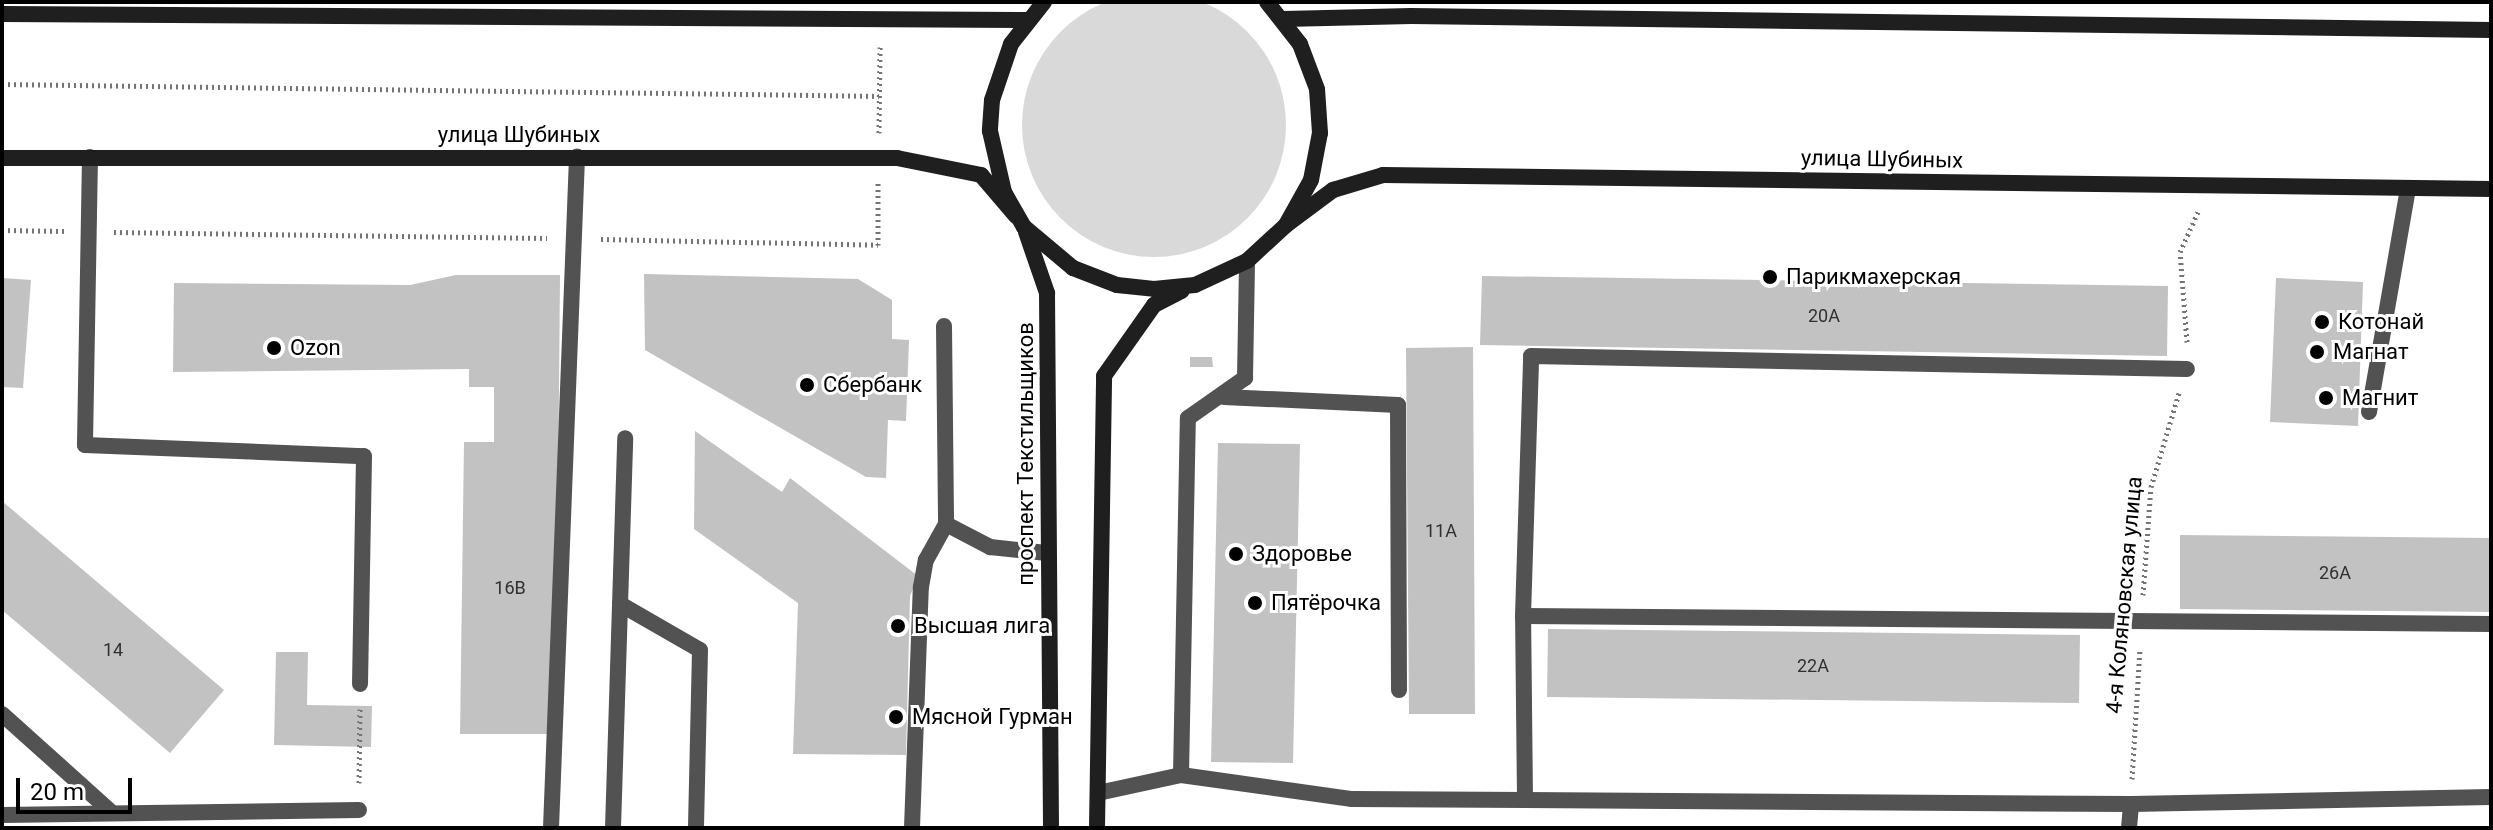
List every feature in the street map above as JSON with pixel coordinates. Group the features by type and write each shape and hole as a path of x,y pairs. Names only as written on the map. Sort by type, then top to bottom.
{"main road":[{"name":"проспект Текстильщиков","path":"1044,2 1026,20 999,69 990,131 994,162 1047,293 1051,828"},
{"path":"1267,2 1284,10 1411,16 2491,30"},
{"path":"2,14 440,10 1026,20"},
{"path":"1097,828 1104,376 1154,305 1247,261 1286,225 1311,180 1320,122 1311,68 1284,10"},
{"name":"улица Шубиных","path":"2,158 577,157 879,158 932,161 981,175 1020,222"},
{"name":"улица Шубиных","path":"1286,225 1333,190 1383,175 2491,189"},
{"path":"1020,222 1073,268 1117,285 1154,289 1195,285"}],"street":[{"path":"90,157 85,445 364,456 360,684"},
{"path":"551,828 577,157"},
{"path":"2369,412 2408,188"},
{"path":"1181,775 1188,418 1224,397 1245,378 1247,261"},
{"path":"912,828 921,587 926,560 946,524 944,326"},
{"path":"1525,800 1523,616 1531,356 2187,369"},
{"path":"1224,397 1398,405 1399,690"},
{"path":"613,828 625,438"},
{"path":"946,524 990,547 1047,553"},
{"path":"620,604 700,650 696,828"},
{"path":"1523,616 2491,624"},
{"path":"2,714 110,811"},
{"path":"1098,793 1181,775 1352,799 2131,804 2491,797"},
{"path":"2129,828 2131,804"},
{"path":"2,815 110,811 359,810"}],"path":[{"path":"2,230 878,245 880,19"},
{"path":"2,84 879,96"},
{"name":"4-я Коляновская улица","path":"2131,804 2151,487 2187,369 2180,252 2209,185"},
{"path":"359,810 360,684"}],"shaded area":[{"path":"1154,-7 1204,3 1238,23 1256,41 1276,75 1286,125 1276,175 1256,209 1238,227 1204,247 1154,257 1104,247 1070,227 1052,209 1032,175 1022,125 1032,75 1052,41 1070,23 1104,3"}],"building":[{"name":"Сбербанк","path":"644,274 858,279 892,300 892,339 909,340 906,421 888,420 886,478 866,477 645,350"},
{"path":"456,275 560,275 556,734 460,734 464,442 494,442 494,387 469,387 469,369 173,372 174,283 410,285"},
{"path":"1482,276 2168,286 2167,356 1480,345"},
{"path":"2,278 31,280 23,388 2,387"},
{"name":"Магнат","path":"2276,278 2363,282 2358,426 2270,422"},
{"path":"1473,347 1475,714 1409,714 1406,348"},
{"path":"1190,357 1212,357 1213,367 1190,367"},
{"path":"695,431 782,492 790,478 918,576 910,596 906,755 793,754 798,603 694,529"},
{"name":"Пятёрочка","path":"1218,443 1300,444 1293,763 1211,762"},
{"path":"2,501 224,690 170,753 2,610"},
{"path":"2180,535 2491,538 2491,612 2180,609"},
{"path":"1548,629 2080,635 2079,703 1547,697"},
{"path":"276,652 308,652 307,705 372,706 371,747 274,745"}],"place":[{"name":"Парикмахерская","path":"1770,277"},
{"name":"Котонай","path":"2322,322"},
{"name":"Ozon","path":"274,348"},
{"name":"Магнат","path":"2317,352"},
{"name":"Сбербанк","path":"807,385"},
{"name":"Магнит","path":"2326,398"},
{"name":"Здоровье","path":"1236,554"},
{"name":"Пятёрочка","path":"1255,603"},
{"name":"Высшая лига","path":"898,626"},
{"name":"Мясной Гурман","path":"896,717"}]}
